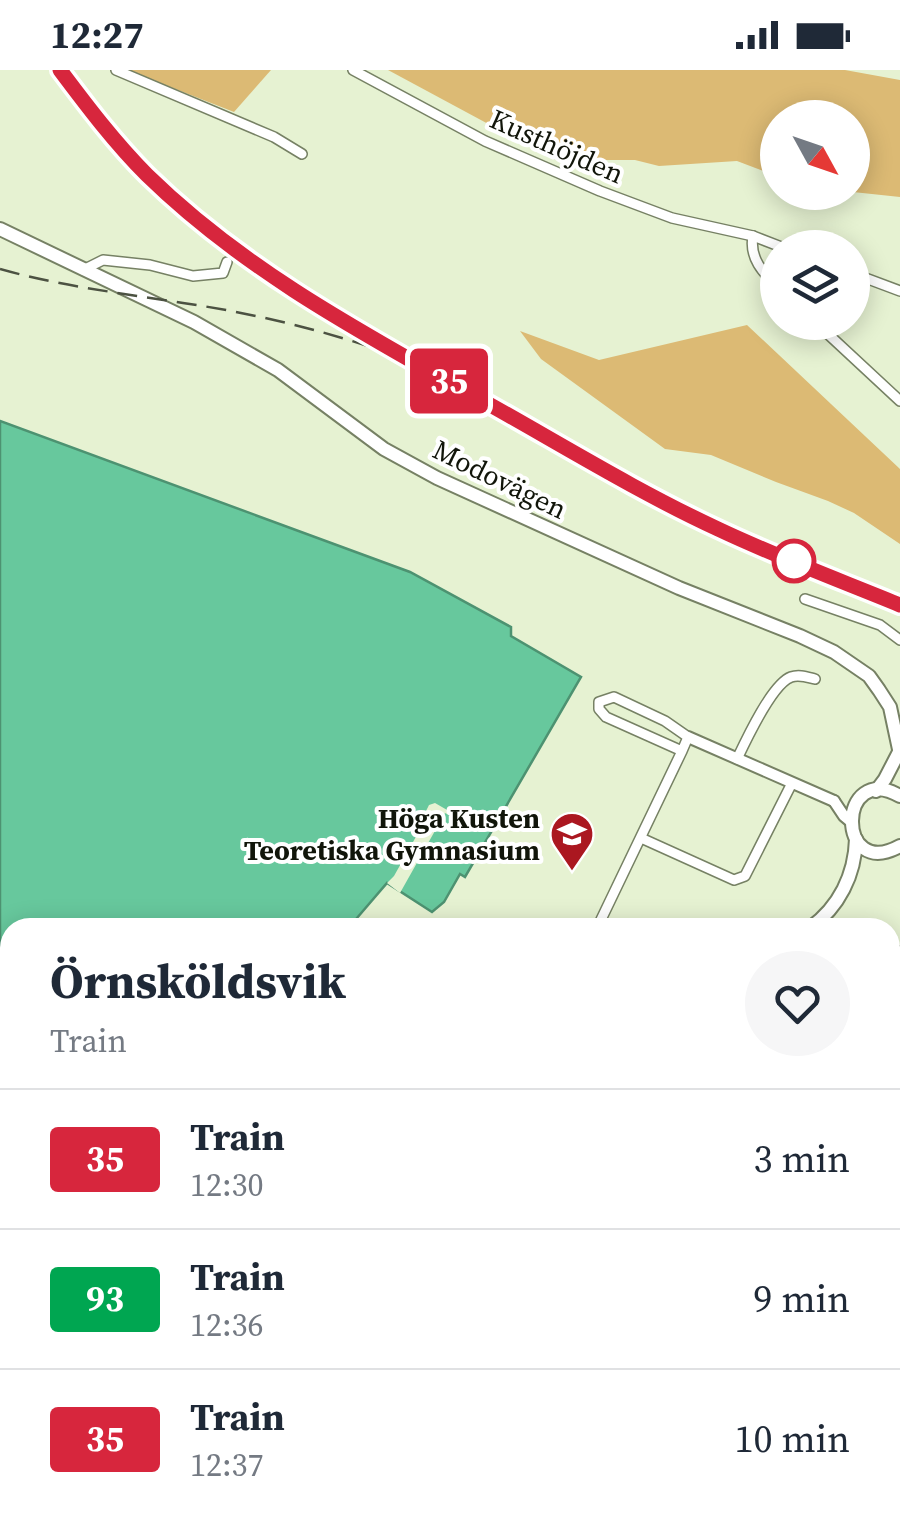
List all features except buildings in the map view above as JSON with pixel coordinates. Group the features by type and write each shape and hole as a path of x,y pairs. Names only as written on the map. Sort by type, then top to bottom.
{"main road":[{"name":"Modovägen","path":"0,230 194,322 278,370 384,449 438,478 680,588 834,652 869,676 890,707 900,753 876,790"},
{"path":"820,918 836,903 854,866 856,840 850,820 859,800 876,790 900,796"},
{"path":"856,840 872,851 882,852"},
{"path":"854,866 900,846"}],"street":[{"path":"116,70 274,137 302,154"},
{"name":"Kusthöjden","path":"353,70 485,141 600,191 672,218 760,239"},
{"path":"753,236 751,247 760,267"},
{"path":"83,270 103,260 150,265 193,276 223,273 228,262"},
{"path":"870,280 899,292"},
{"path":"835,340 900,401"},
{"path":"805,599 880,625 900,640"},
{"path":"737,759 776,688 787,678 815,678"},
{"path":"682,751 606,717 598,709 599,702 614,697 665,721 688,737 834,801 850,820"},
{"path":"603,918 688,737"},
{"path":"641,838 740,880 746,876 792,782"},
{"path":"834,801 852,797 859,800"}],"shaded area":[{"path":"127,70 271,70 234,112"},
{"path":"388,70 845,70 900,80 900,197 870,194 870,100 760,100 760,170 737,161 659,166 635,160 593,160 505,133"},
{"path":"747,325 900,469 900,544 854,513 828,501 711,455 665,449 541,359 520,331 599,360"},
{"path":"0,421 410,572 511,627 511,636 581,677 465,877 460,874 444,902 432,912 387,883 357,918 0,918"}],"pier":[{"path":"435,803 468,822 445,813 400,893 387,883 427,817 429,805"}],"railway":[{"path":"144,171 229,246 356,329 718,529 900,605"},
{"path":"0,269 68,285 254,316 371,347"}],"train":[{"name":"35","path":"60,70 144,172 202,225 290,289 649,494 718,529 900,605"}],"place":[{"name":"Höga Kusten Teoretiska Gymnasium","path":"572,872"}]}
